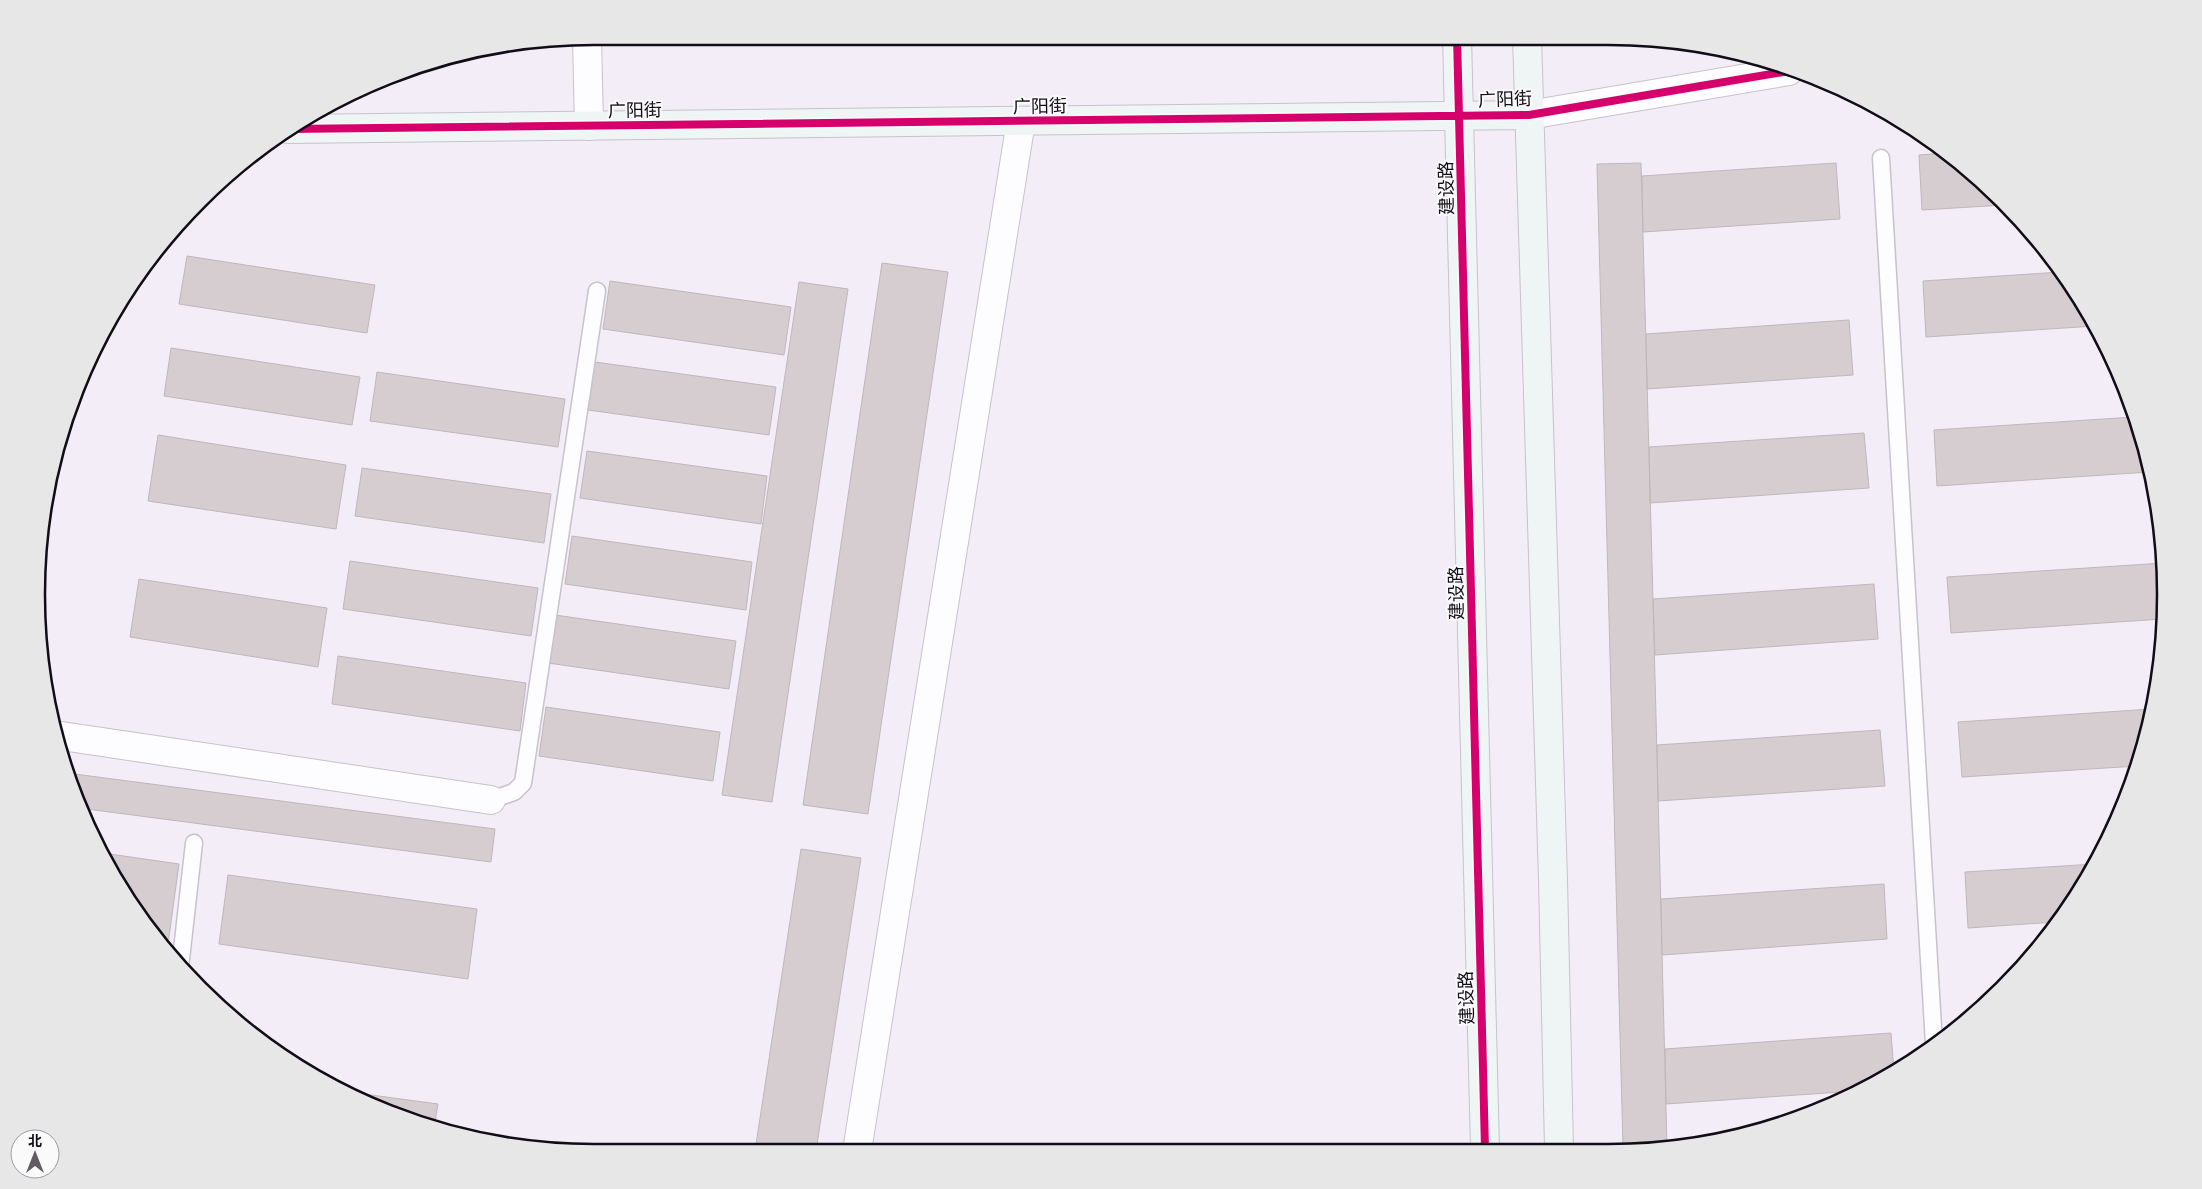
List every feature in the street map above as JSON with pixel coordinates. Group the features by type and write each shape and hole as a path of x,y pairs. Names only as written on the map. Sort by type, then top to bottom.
{"street":[{"path":"588,45 589,126"},
{"name":"建设路","path":"1457,45 1485,1144"},
{"path":"1527,45 1553,870 1559,1144"},
{"name":"广阳街","path":"304,129 1529,115 1780,73"},
{"path":"858,1144 1021,121"},
{"path":"64,737 491,800"}],"lane":[{"path":"1881,158 1934,1036"},
{"path":"491,800 514,792 523,783 597,292"},
{"path":"181,957 194,843"}],"building":[{"path":"1935,154 1970,181 1995,206 1922,210 1919,155"},
{"path":"1641,163 1667,1140 1643,1143 1623,1144 1597,164"},
{"path":"1836,163 1840,219 1643,232 1642,176"},
{"path":"187,256 375,285 367,333 179,304"},
{"path":"882,263 948,272 868,814 803,805"},
{"path":"2052,273 2087,327 1926,337 1923,281"},
{"path":"610,281 791,307 784,355 603,329"},
{"path":"799,282 848,289 772,802 722,795"},
{"path":"1849,320 1853,375 1647,389 1646,334"},
{"path":"171,348 360,377 352,425 164,396"},
{"path":"595,362 776,387 769,435 588,410"},
{"path":"377,372 565,399 558,447 370,421"},
{"path":"2128,417 2143,472 1937,486 1934,430"},
{"path":"1864,433 1869,488 1650,503 1649,447"},
{"path":"158,435 346,465 336,529 148,501"},
{"path":"587,451 767,476 761,524 580,498"},
{"path":"362,468 551,494 544,543 355,516"},
{"path":"572,536 752,562 746,610 565,584"},
{"path":"350,561 538,588 531,636 343,609"},
{"path":"2156,564 2156,619 1951,633 1947,577"},
{"path":"139,579 327,608 318,667 130,637"},
{"path":"1874,584 1878,639 1655,655 1653,599"},
{"path":"555,615 736,641 729,689 548,663"},
{"path":"338,656 526,683 520,731 332,704"},
{"path":"546,707 720,732 713,781 539,756"},
{"path":"2144,709 2129,767 1962,777 1958,722"},
{"path":"1880,730 1885,786 1658,801 1657,745"},
{"path":"75,774 495,829 491,862 89,809"},
{"path":"801,849 861,858 817,1144 756,1144"},
{"path":"111,854 179,864 168,941 138,900"},
{"path":"2085,865 2048,923 1968,928 1965,872"},
{"path":"228,875 477,909 468,979 219,944"},
{"path":"1884,884 1887,939 1662,955 1661,899"},
{"path":"1891,1033 1893,1063 1840,1092 1666,1104 1665,1049"},
{"path":"367,1094 438,1104 435,1120"}],"cycle path":[{"path":"1457,45 1485,1144"},
{"path":"304,129 1529,115 1779,73"}]}
